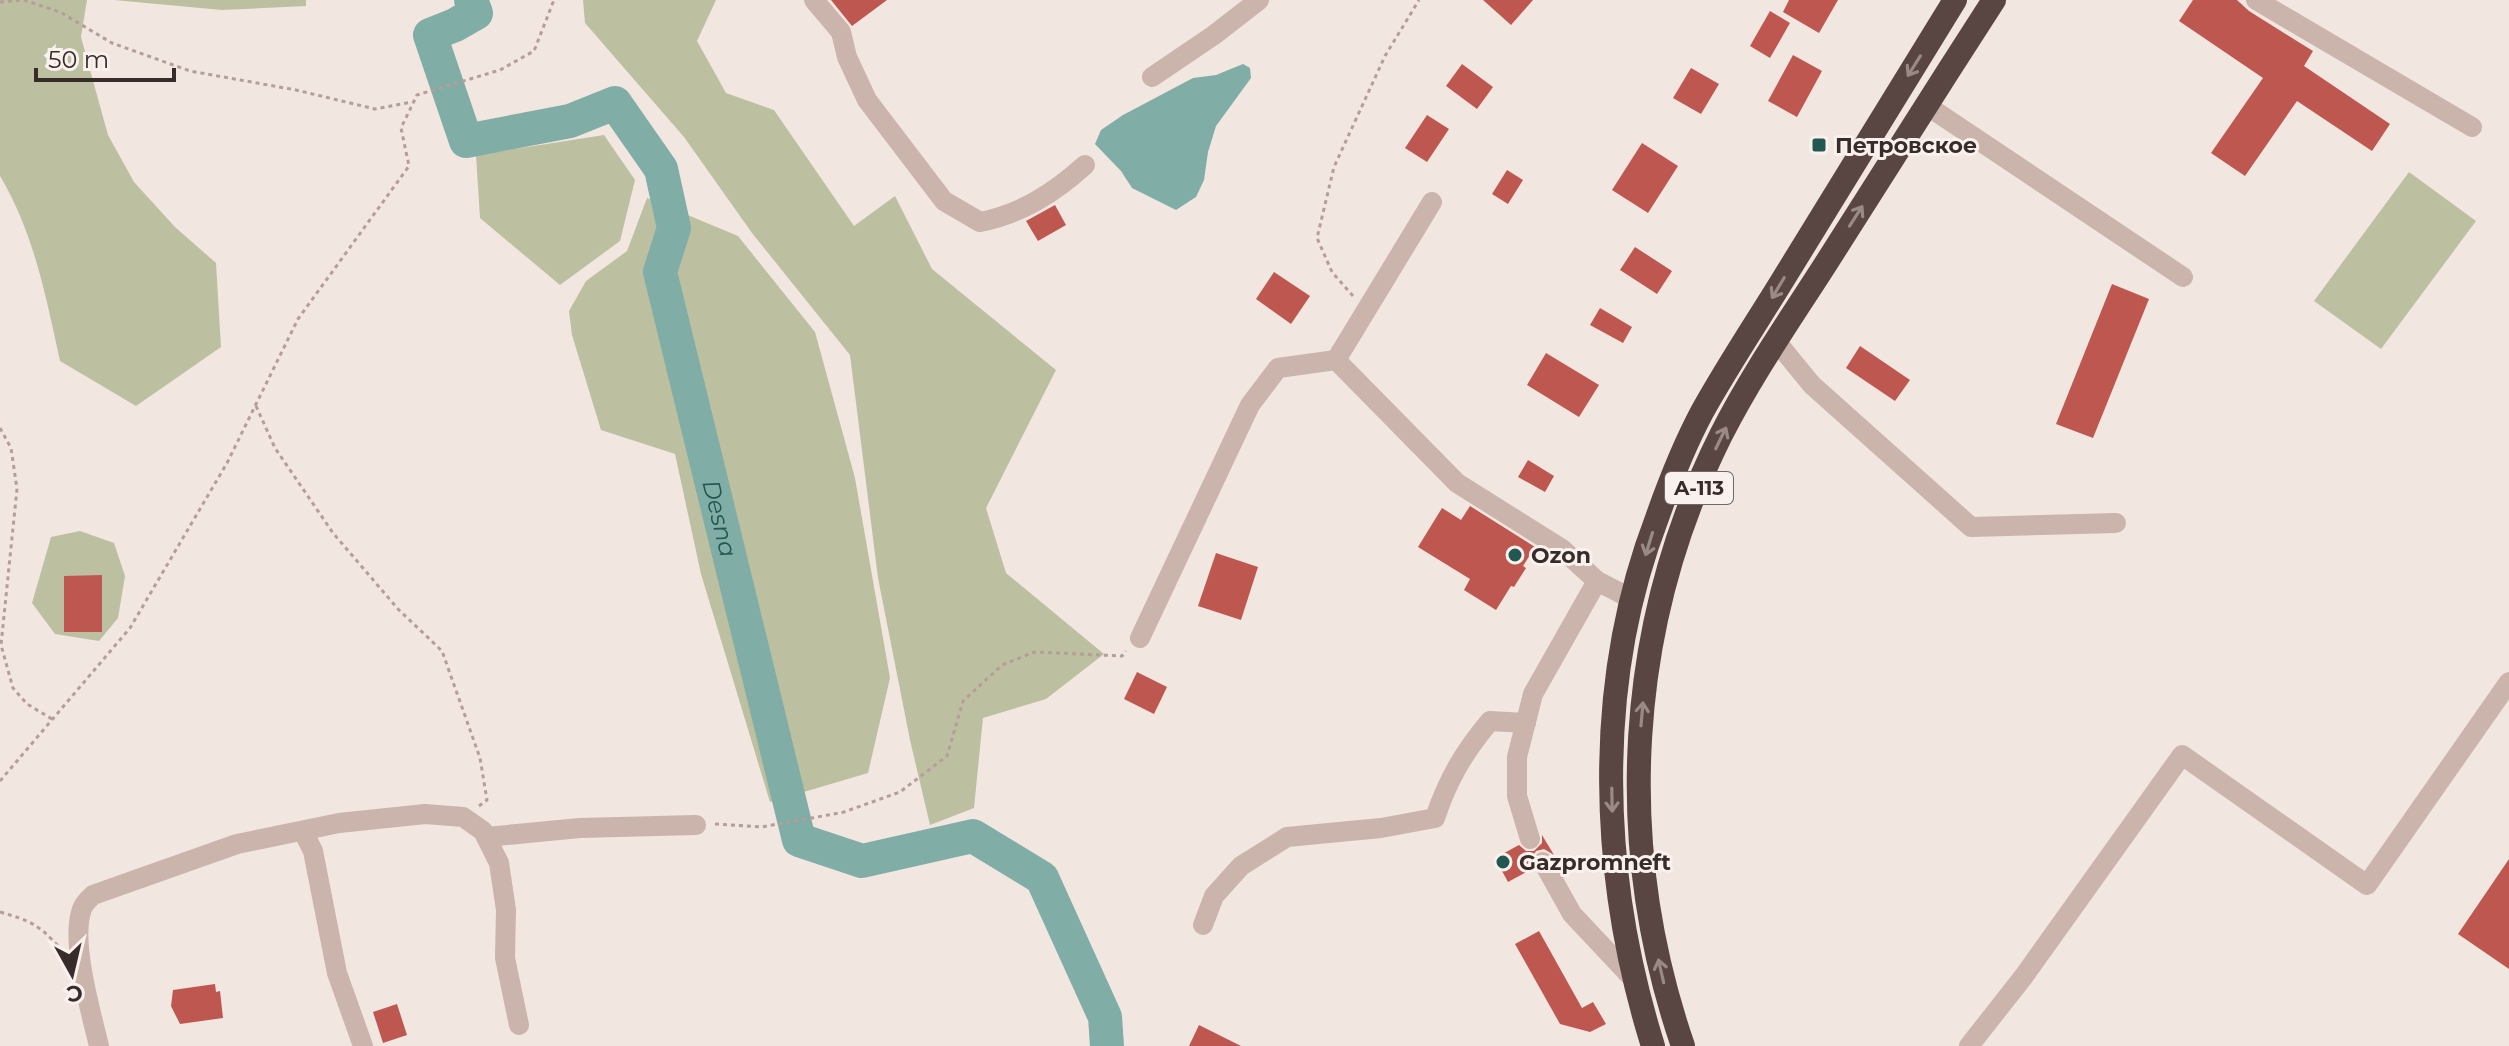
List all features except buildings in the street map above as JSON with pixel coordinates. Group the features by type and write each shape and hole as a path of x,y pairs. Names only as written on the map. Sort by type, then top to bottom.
{"highway":[{"name":"А-113","path":"1653,1046 1623,927 1612,800 1615,705 1632,599 1656,519 1701,414 1955,0"},
{"name":"А-113","path":"1683,1046 1669,1005 1646,900 1638,817 1642,706 1665,587 1682,528 1721,436 1776,341 1994,0"}],"street":[{"path":"814,0 841,32 847,57 867,100 944,201 980,222 1006,217 1060,187 1085,165"},
{"path":"1152,77 1259,0"},
{"path":"2256,0 2472,127"},
{"path":"1926,105 2183,277"},
{"path":"1336,360 1432,202"},
{"path":"1776,341 1812,385 1971,527 2116,523"},
{"path":"1336,360 1457,483 1562,549 1597,581 1632,599"},
{"path":"1140,638 1250,405 1278,368 1336,360"},
{"path":"1530,839 1517,796 1517,757 1533,694 1597,581"},
{"path":"1969,1046 2024,976 2182,755 2367,885 2509,682"},
{"path":"1203,925 1214,896 1241,866 1287,837 1381,828 1435,818 1445,787 1469,746 1490,721 1526,723"},
{"path":"99,1046 82,972 79,918 83,905 93,895 237,844 339,823 425,814 463,817 483,831 499,863 506,910 505,958 519,1025"},
{"path":"486,837 580,828 696,825"},
{"path":"303,831 313,851 337,973 363,1046"},
{"path":"1543,862 1572,914 1635,981"}],"path":[{"path":"0,2 24,0 60,12 112,43 190,71 296,90 375,109 413,102"},
{"path":"0,781 130,628 227,463 298,319 409,166 401,128 417,95 500,70 534,51 554,0"},
{"path":"1355,327 1356,299 1332,272 1317,238 1334,167 1385,56 1419,0"},
{"path":"256,406 275,448 333,533 398,609 442,651 480,758 487,800 463,817"},
{"path":"0,428 11,448 17,489 1,645 13,688 27,704 52,719"},
{"path":"696,825 761,827 844,812 900,792 947,756 963,701 1002,665 1034,652 1122,656 1140,638"},
{"path":"1,912 41,927 82,972"}],"green space":[{"path":"0,0 87,0 81,37 108,135 134,182 175,227 216,263 221,347 136,406 60,361 30,243 0,176"},
{"path":"114,0 306,0 306,6 222,10"},
{"path":"583,0 716,0 697,41 726,93 774,110 854,226 895,196 932,269 1056,370 986,508 1006,573 1104,654 1046,699 983,718 974,808 930,825 878,578 850,355 752,233 684,137 585,23"},
{"path":"604,135 635,180 620,241 560,285 480,218 476,155"},
{"path":"2409,172 2476,221 2381,349 2314,301"},
{"path":"647,198 738,236 815,332 855,478 890,678 868,773 770,802 701,574 675,454 601,430 572,335 569,311 586,281 627,251"},
{"path":"80,531 114,543 125,576 118,618 99,641 55,634 32,603 51,537"}],"water":[{"path":"1243,64 1250,68 1251,78 1216,126 1204,180 1196,197 1176,210 1132,188 1121,171 1095,144 1101,130 1123,115 1193,78 1216,75"}],"waterway":[{"name":"Desna","path":"471,0 476,13 430,35 466,141 570,121 615,103 661,169 674,228 660,272 799,840 862,861 973,836 1042,878 1105,1017 1107,1046"}],"place":[{"name":"Петровское","path":"1819,145"},
{"name":"Ozon","path":"1515,555"},
{"name":"Gazpromneft","path":"1503,862"}]}
